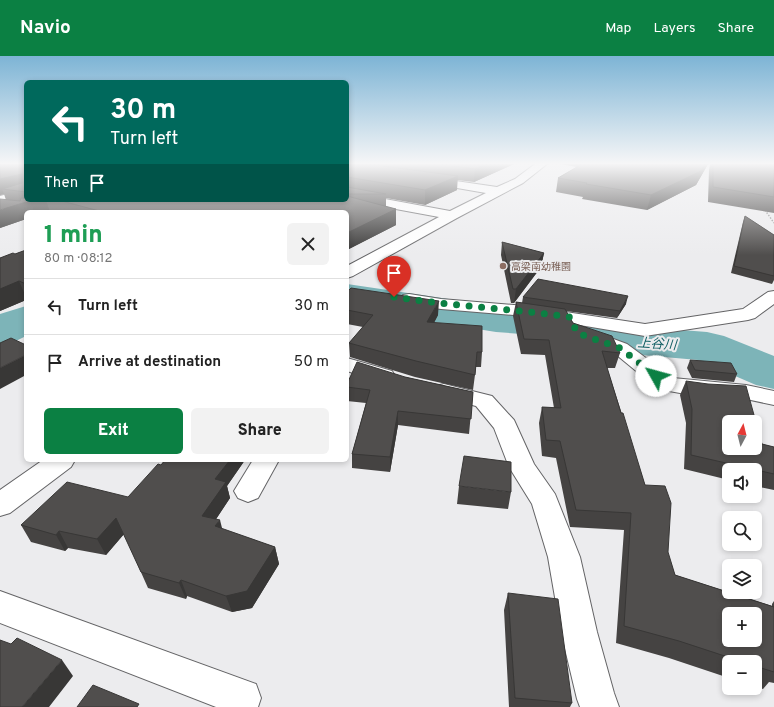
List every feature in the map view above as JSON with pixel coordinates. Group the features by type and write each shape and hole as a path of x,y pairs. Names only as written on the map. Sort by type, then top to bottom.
{"street":[{"path":"0,200 21,194"},
{"path":"349,272 490,194"},
{"path":"349,196 452,215"},
{"path":"0,208 16,209"},
{"path":"394,297 441,304 526,311 645,330 748,314 774,296"},
{"path":"570,317 577,333 620,348 666,384 691,388 746,392 774,398"},
{"path":"349,365 413,384 484,401 506,426 522,467 545,502 564,557 579,632 604,704"},
{"path":"0,505 59,462"},
{"path":"248,491 265,462"},
{"path":"0,607 242,698"}],"path":[{"path":"763,208 774,223"}],"building":[{"path":"758,194 774,194 774,197"},
{"path":"349,197 396,209 349,232 349,210 96,210 66,202 349,202"},
{"path":"21,198 24,198 24,202 26,202 0,210 0,199 20,201"},
{"path":"745,216 774,235 774,276 734,266"},
{"path":"502,242 544,253 516,289 513,289"},
{"path":"24,251 24,283 19,281 0,289 0,258 13,253 15,254"},
{"path":"538,279 628,296 620,311 523,297"},
{"path":"351,288 439,301 427,322 482,326 482,352 477,352 475,375 349,343 373,315 349,310 349,290"},
{"path":"516,302 565,309 573,323 612,336 620,353 602,351 645,485 665,486 671,503 668,552 675,575 722,590 722,599 749,599 774,607 774,672 762,668 762,655 722,655 679,641 624,626 631,513 576,510 560,441 546,440 542,407 561,408 549,340 524,339"},
{"path":"11,338 24,344 24,356 0,368 0,343"},
{"path":"690,360 731,363 737,374 695,370"},
{"path":"357,362 405,377 473,392 471,419 398,411 390,457 352,454 370,390 349,387 349,380"},
{"path":"686,381 746,386 754,415 722,415 722,455 762,455 762,444 774,447 774,474 762,471 762,463 726,463 691,455 692,409"},
{"path":"464,456 511,462 511,492 459,486"},
{"path":"163,462 228,462 215,479 226,482 202,516 220,520 215,526 275,547 247,591 226,596 181,580 179,583 141,572 116,518 97,539 59,531 56,535 21,525 67,482 128,497 158,464 161,465"},
{"path":"508,593 558,599 572,703 515,698"},
{"path":"17,638 62,660 22,707 0,707 0,640 11,644"},
{"path":"93,685 139,704 137,707 77,707"}],"waterway":[{"name":"上谷川","path":"349,296 496,319 548,323 630,340 707,346 774,374"},
{"name":"上谷川","path":"0,331 24,320"}],"place":[{"name":"高梁南幼稚園","path":"503,266"}],"route":[{"path":"394,297 441,304 526,311 570,317 577,333 620,348 656,376"}]}
